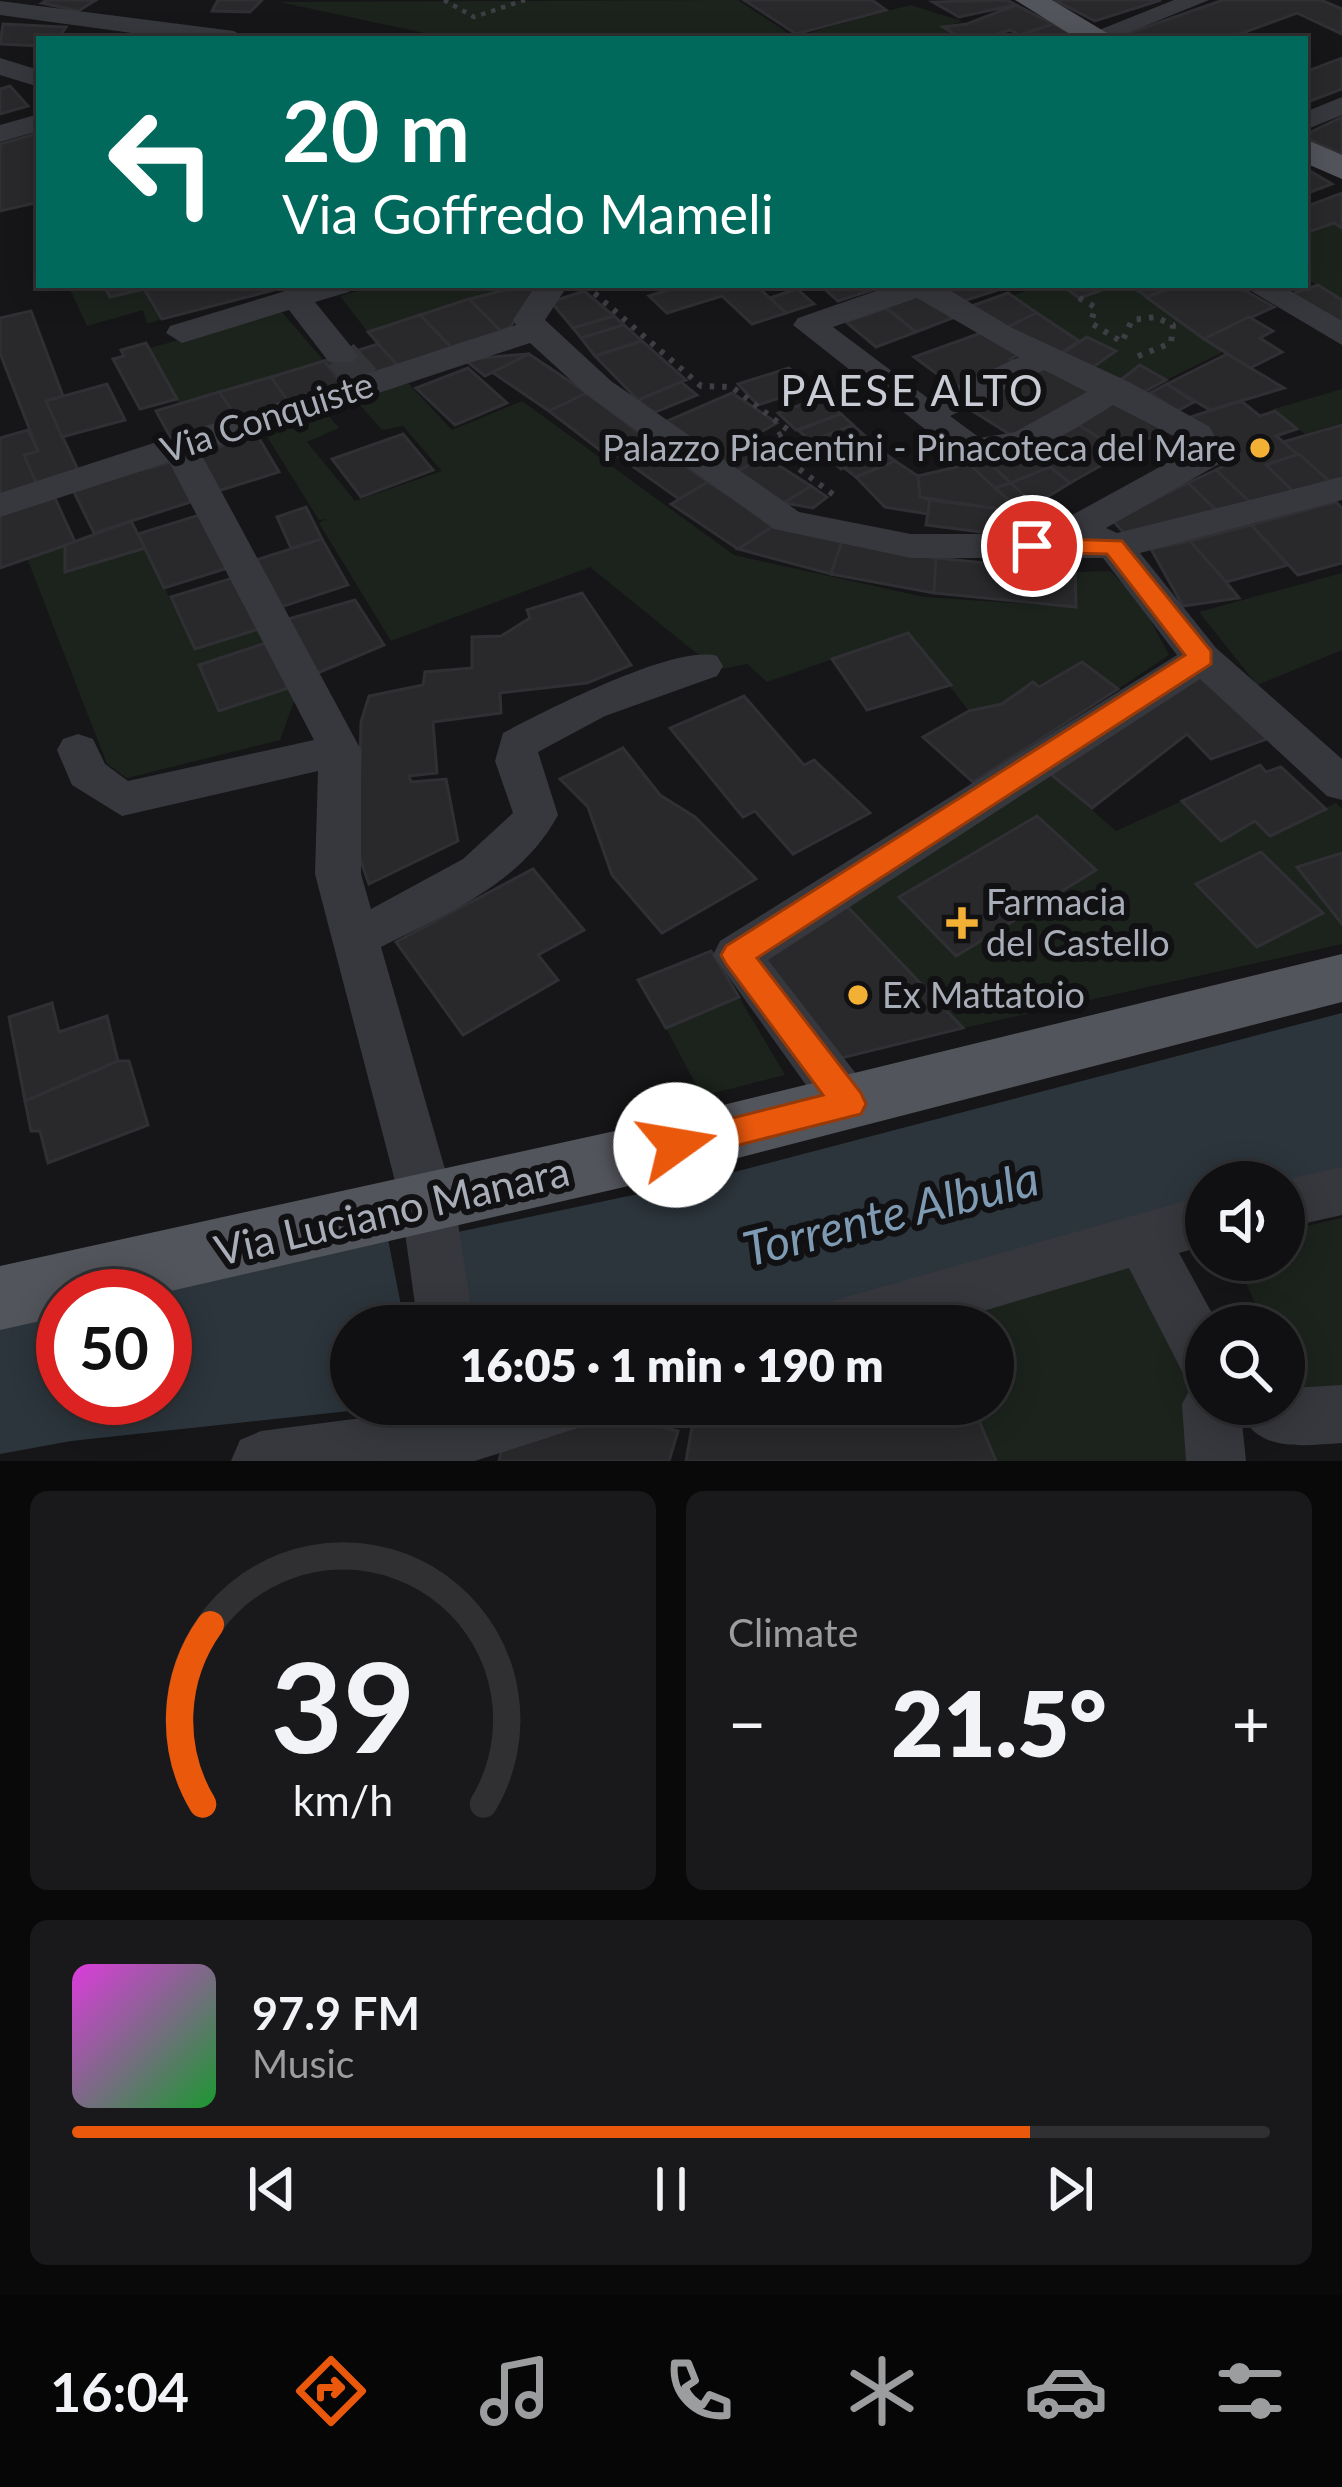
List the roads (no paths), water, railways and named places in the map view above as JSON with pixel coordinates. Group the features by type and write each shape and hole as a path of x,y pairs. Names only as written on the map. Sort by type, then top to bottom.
{"main road":[{"path":"1030,0 1095,36"},
{"path":"1308,150 1342,169"},
{"name":"Via Luciano Manara","path":"0,1298 431,1224 849,1104 1342,978"}],"street":[{"path":"1104,36 1197,0"},
{"path":"0,8 217,36"},
{"path":"109,36 135,22"},
{"path":"0,66 36,74"},
{"path":"0,83 36,74"},
{"path":"1308,121 1342,105"},
{"path":"0,134 36,123"},
{"path":"547,288 529,320 535,330 598,388 787,521 910,546 1114,546 1221,523 1342,488"},
{"path":"911,288 809,326 971,448 985,451 1014,444 1105,385"},
{"path":"924,288 1198,435 1206,456 1076,529 1114,546 1202,658 1342,784"},
{"path":"1262,288 1342,335"},
{"path":"182,333 318,292 354,351"},
{"name":"Via Conquiste","path":"0,505 535,330"},
{"path":"926,414 1046,357"},
{"path":"179,446 340,750 338,874 431,1224 443,1305"},
{"path":"849,1104 736,955 1202,658"},
{"path":"358,937 492,865 520,842 536,815 516,761 518,744 590,705 703,666"},
{"path":"78,750 87,774 122,800 340,750"},
{"path":"1305,1199 1342,1191"},
{"path":"911,1305 1185,1226"},
{"path":"1142,1238 1185,1319"},
{"path":"1305,1416 1342,1414"},
{"path":"1213,1425 1216,1461"},
{"path":"261,1461 451,1431"}],"water":[{"name":"Torrente Albula","path":"1342,1013 1342,1170 1305,1178 1305,1161 1185,1161 1185,1211 832,1305 462,1305 453,1233 704,1180"},
{"path":"388,1239 401,1305 330,1305 330,1413 71,1441 0,1454 0,1323 36,1316 36,1425 192,1425 192,1283"}],"tunnel":[{"path":"341,355 367,384"}],"place":[{"name":"Palazzo Piacentini - Pinacoteca del Mare","path":"1260,448"},
{"name":"Farmacia del Castello","path":"962,923"},
{"name":"Ex Mattatoio","path":"858,995"}],"district":[{"name":"PAESE ALTO","path":"913,391"}]}
